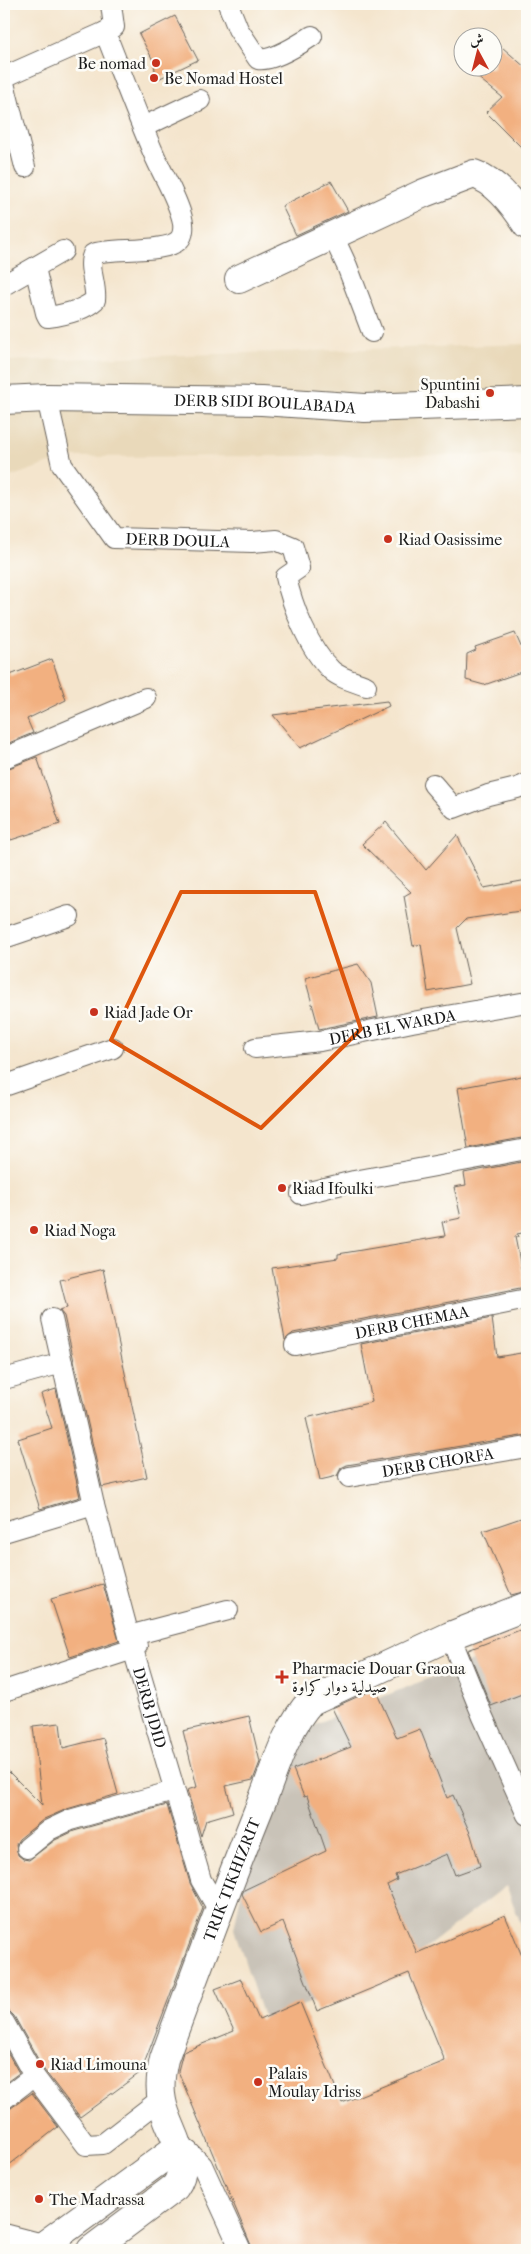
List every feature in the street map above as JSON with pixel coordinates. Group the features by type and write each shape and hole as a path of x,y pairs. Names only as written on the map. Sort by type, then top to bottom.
{"street":[{"path":"239,279 424,193 474,174 487,180 507,198 527,225"},
{"name":"DERB SIDI BOULABADA","path":"4,400 47,398 262,401 365,408 527,402"},
{"name":"TRIK TIKHIZRIT","path":"91,2250 175,2187 183,2171 183,2159 161,2100 160,2080 164,2058 218,1909 288,1736 304,1709 311,1702 450,1636 527,1606"},
{"path":"4,2238 45,2249 178,2147"}],"lane":[{"path":"4,77 114,27 111,4"},
{"path":"228,4 238,29 258,59 263,60 273,57 312,36"},
{"path":"35,268 43,306 48,317 56,316 95,300 96,293 92,262 94,254 154,248 174,243 180,239 184,228 182,219 105,32"},
{"path":"4,83 25,167"},
{"path":"143,127 200,100"},
{"path":"333,236 372,332"},
{"path":"4,286 63,251"},
{"name":"DERB DOULA","path":"47,398 62,465 114,538 252,542 276,540 293,547 299,568 286,577 290,597 311,642 332,671 366,686"},
{"path":"4,758 146,698"},
{"path":"433,784 454,808 488,795 527,784"},
{"path":"4,938 69,916"},
{"name":"DERB EL WARDA","path":"256,1048 320,1041 412,1022 527,1002"},
{"path":"4,1086 113,1048"},
{"path":"301,1194 354,1180 527,1149"},
{"name":"DERB CHEMAA","path":"295,1345 527,1299"},
{"name":"DERB JDID","path":"52,1320 94,1505 131,1642 201,1880 218,1909"},
{"path":"4,1379 62,1363"},
{"name":"DERB CHORFA","path":"349,1477 527,1447"},
{"path":"4,1532 94,1505"},
{"path":"4,1691 131,1642 228,1610"},
{"path":"450,1636 483,1718 527,1815"},
{"path":"27,1848 49,1830 70,1820 174,1791"},
{"path":"4,2022 34,2076 86,2145 103,2144 161,2100"},
{"path":"4,2099 34,2076"},
{"path":"178,2147 188,2151 202,2165 241,2250"}],"highlighted area":[{"path":"181,892 315,892 361,1029 261,1128 111,1040"}],"shaded area":[{"path":"527,344 527,455 67,457 4,479 4,361"},
{"path":"527,1639 527,1939 506,1886 397,1970 264,2020 234,1929 267,1767 317,1723"}],"building":[{"path":"175,16 198,60 156,80 154,62 139,34"},
{"path":"504,49 527,69 527,153 486,112 502,97 478,78 504,78"},
{"path":"331,181 348,211 296,235 282,206"},
{"path":"515,633 527,660 527,670 484,685 466,680 467,654 476,650 475,647"},
{"path":"52,659 66,700 27,719 33,733 4,745 4,664 10,675"},
{"path":"387,701 389,706 300,748 273,715"},
{"path":"37,757 60,824 11,840 4,826 4,770"},
{"path":"386,822 426,870 457,835 484,888 527,880 527,910 466,919 457,928 470,984 428,992 421,944 413,946 404,896 411,892 362,844"},
{"path":"358,964 371,983 378,1017 319,1029 305,978"},
{"path":"527,1075 527,1137 468,1148 458,1088"},
{"path":"527,1161 527,1232 517,1234 518,1237 515,1237 525,1287 293,1333 285,1340 272,1268 338,1258 338,1254 445,1236 442,1222 461,1218 454,1187 466,1185 464,1173"},
{"path":"103,1269 147,1477 102,1487 64,1316 59,1310 67,1308 60,1280"},
{"path":"492,1318 497,1357 527,1352 527,1435 347,1465 341,1468 337,1476 320,1480 306,1418 372,1402 361,1344"},
{"path":"56,1389 80,1497 40,1509 18,1439 52,1428 41,1394"},
{"path":"527,1516 527,1591 511,1595 483,1531"},
{"path":"103,1584 119,1641 70,1657 51,1599"},
{"path":"527,1623 527,1692 491,1706 468,1650 525,1628 524,1624"},
{"name":"Palais Moulay Idriss","path":"375,1689 397,1738 420,1729 447,1798 453,1795 471,1835 480,1866 455,1875 447,1854 395,1875 397,1880 387,1885 417,1953 505,1915 527,1968 527,2250 253,2250 178,2071 183,2052 234,2031 215,1989 241,1979 259,2020 300,2002 342,2103 445,2061 409,1973 317,2011 283,1922 261,1932 242,1894 244,1890 326,1851 307,1796 304,1797 293,1769 351,1747 332,1708"},
{"path":"249,1716 260,1762 253,1780 226,1786 233,1812 206,1820 201,1836 187,1790 197,1787 183,1731"},
{"path":"60,1723 63,1748 103,1738 118,1794 67,1809 44,1819 19,1839 16,1844 18,1855 23,1859 29,1860 55,1840 74,1831 167,1805 190,1883 203,1908 141,2072 80,2117 44,2070 14,2016 4,2010 4,1767 42,1805 33,1726"},
{"path":"4,2046 19,2073 4,2084"},
{"path":"32,2093 58,2127 4,2169 4,2111"}],"place":[{"name":"Be nomad","path":"156,63"},
{"name":"Be Nomad Hostel","path":"154,78"},
{"name":"Spuntini Dabashi","path":"490,393"},
{"name":"Riad Oasissime","path":"388,539"},
{"name":"Riad Jade Or","path":"94,1012"},
{"name":"Riad Ifoulki","path":"282,1188"},
{"name":"Riad Noga","path":"34,1230"},
{"name":"Pharmacie Douar Graoua صيدلية دوار كراوة","path":"282,1677"},
{"name":"Riad Limouna","path":"40,2064"},
{"name":"Palais Moulay Idriss","path":"258,2082"},
{"name":"The Madrassa","path":"39,2199"}]}
